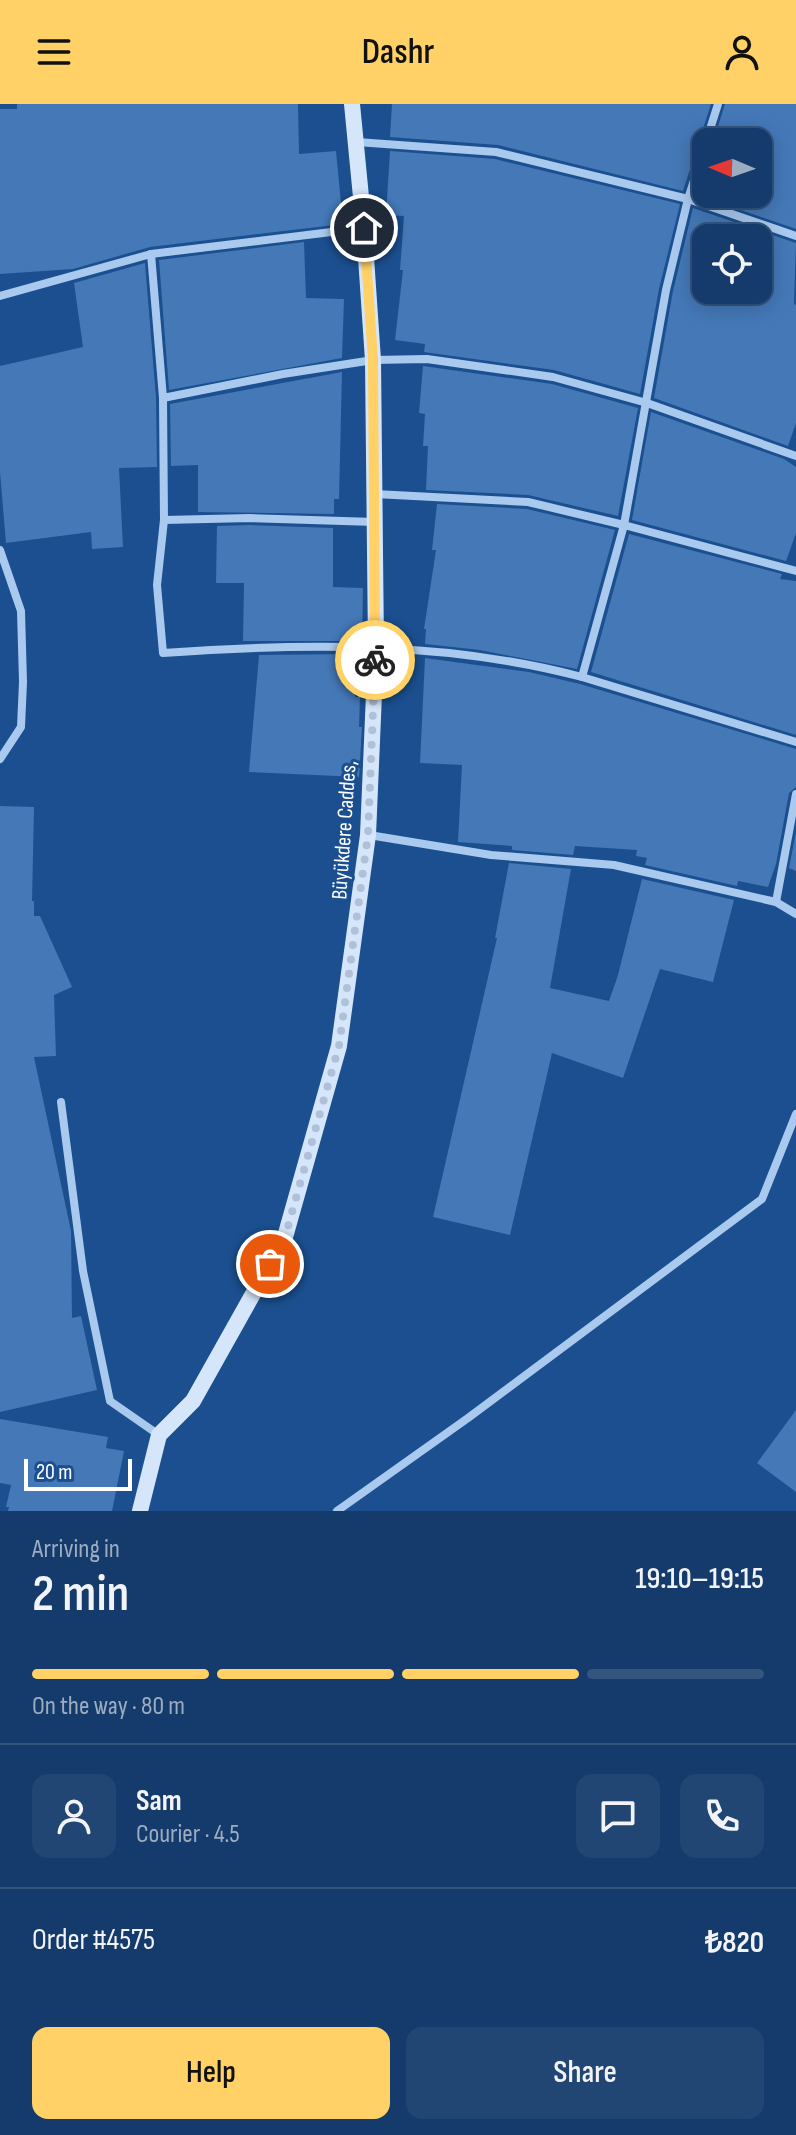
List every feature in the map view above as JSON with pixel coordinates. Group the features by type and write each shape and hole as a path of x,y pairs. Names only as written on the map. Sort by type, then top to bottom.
{"street":[{"name":"Büyükdere Caddes,","path":"159,1435 193,1401 285,1237 339,1046 368,835 376,647 373,360 352,104"},
{"path":"710,128 718,104"},
{"path":"357,142 496,152 688,199 796,236"},
{"path":"582,677 624,525 666,290 692,186"},
{"path":"0,296 151,254 364,228"},
{"path":"151,254 163,398 164,520 157,585 163,653 233,648 376,647 485,656 582,677 796,742"},
{"path":"163,398 373,360 427,359 553,377 647,403 796,456"},
{"path":"374,494 528,502 796,571"},
{"path":"164,520 250,518 375,522"},
{"path":"0,550 21,611 23,682 21,727 0,759"},
{"path":"776,902 796,794"},
{"path":"368,835 491,855 614,865 776,902 796,914"},
{"path":"61,1102 83,1271 110,1401 159,1435 140,1511"},
{"path":"337,1511 468,1418 762,1199 796,1114"}],"building":[{"path":"17,104 298,104 299,154 336,151 343,224 150,247 73,269 0,274 0,109 17,109"},
{"path":"392,104 711,104 703,128 692,128 692,163 683,191 498,145 390,137"},
{"path":"725,104 796,104 796,229 735,208 772,208 772,128 717,128"},
{"path":"390,151 495,159 680,204 659,289 640,394 554,370 424,352 425,344 395,340 403,270 400,270 404,216 386,215"},
{"path":"693,208 740,224 692,224 692,304 772,304 772,235 796,243 796,423 788,446 654,398 673,291"},
{"path":"304,242 306,298 344,299 342,358 169,390 159,260"},
{"path":"145,263 156,398 157,467 119,468 123,547 92,549 91,532 6,543 0,472 0,366 83,347 74,283"},
{"path":"423,366 552,384 638,408 618,516 528,495 426,490 428,446 423,446 425,414 419,413"},
{"path":"342,372 339,499 334,499 334,514 198,512 198,465 171,466 170,404"},
{"path":"651,412 784,459 796,467 796,533 786,561 632,520"},
{"path":"437,504 527,509 615,530 577,669 480,650 425,644 424,629 436,550 432,550"},
{"path":"217,526 333,528 333,587 363,588 362,641 243,641 244,583 216,583"},
{"path":"629,534 782,574 780,579 796,581 796,735 591,672"},
{"path":"357,654 355,697 360,697 359,727 362,727 359,777 249,772 259,655"},
{"path":"425,658 529,672 580,684 796,749 796,787 789,793 776,864 768,887 738,881 737,886 645,865 647,858 636,856 637,850 575,846 573,855 458,842 462,765 420,763"},
{"path":"0,806 34,807 34,916 40,916 72,987 54,995 56,1056 34,1057 71,1231 72,1318 81,1316 97,1390 0,1412"},
{"path":"796,832 796,871 789,868"},
{"path":"509,863 571,869 550,988 609,1001 642,879 734,900 713,982 660,969 623,1078 552,1053 510,1235 433,1217 497,938"},
{"path":"796,1410 796,1492 757,1463"},
{"path":"0,1419 108,1437 106,1448 124,1451 112,1511 8,1511 9,1507 6,1507 11,1485 0,1483"}],"way so far":[{"path":"270,1264 285,1237 339,1046 368,835 375,660"}],"route":[{"path":"364,228 373,360 375,660"}]}
